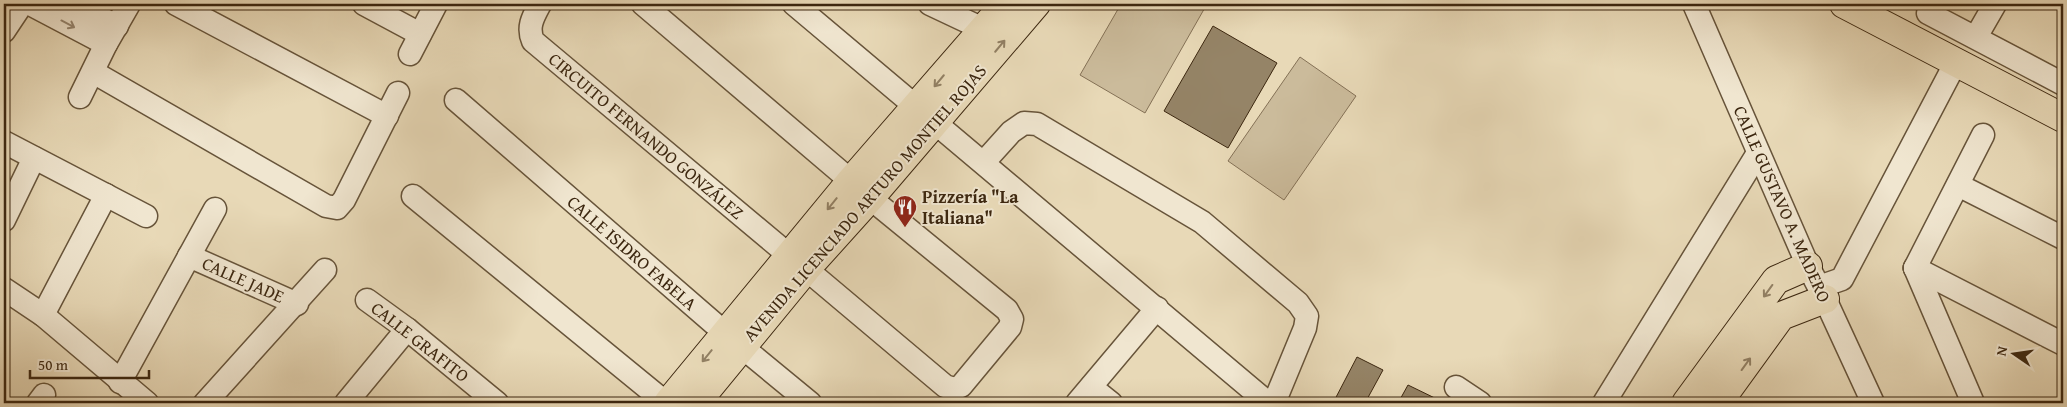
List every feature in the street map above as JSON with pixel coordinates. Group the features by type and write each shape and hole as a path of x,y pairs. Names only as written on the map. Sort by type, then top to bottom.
{"main road":[{"name":"AVENIDA LICENCIADO ARTURO MONTIEL ROJAS","path":"927,114 983,29 1005,4"},
{"name":"AVENIDA LICENCIADO ARTURO MONTIEL ROJAS","path":"667,403 734,340 798,262 927,114 1036,4"},
{"path":"1844,4 2063,118"},
{"path":"1686,403 1776,280 1817,284"},
{"path":"1718,403 1780,316 1817,284"},
{"name":"AVENIDA LICENCIADO ARTURO MONTIEL ROJAS","path":"696,403 734,340"}],"street":[{"path":"4,31 22,4"},
{"path":"30,4 111,35"},
{"path":"72,4 111,35"},
{"path":"80,97 129,4"},
{"path":"176,4 387,116"},
{"path":"364,4 420,34"},
{"path":"410,54 436,4"},
{"name":"CIRCUITO FERNANDO GONZÁLEZ","path":"540,4 531,22 530,33 533,41 945,386 954,389 961,386 1010,327 1012,319 1007,310 860,190"},
{"path":"643,4 860,190"},
{"path":"794,4 1158,308 1268,403"},
{"path":"930,4 983,29"},
{"name":"CALLE GUSTAVO A. MADERO","path":"1694,4 1758,153 1872,403"},
{"path":"1976,38 1995,4"},
{"path":"1928,13 2062,80"},
{"path":"1817,284 1842,279 1956,62"},
{"path":"93,72 326,206 337,208 344,200 398,93"},
{"name":"CALLE ISIDRO FABELA","path":"456,100 734,340 810,403"},
{"path":"984,162 1011,132 1024,123 1037,124 1202,222 1298,303 1307,316 1305,328 1274,403"},
{"path":"1915,268 1984,135"},
{"path":"4,142 146,216"},
{"path":"1604,403 1758,153"},
{"path":"4,220 34,158"},
{"path":"1958,186 2063,238"},
{"path":"43,315 106,195"},
{"path":"413,196 667,403"},
{"path":"120,382 215,209"},
{"name":"CALLE JADE","path":"189,256 297,304"},
{"path":"1915,268 2063,344"},
{"path":"1915,268 1973,403"},
{"path":"205,403 297,304 325,270"},
{"path":"4,289 43,315 147,403"},
{"name":"CALLE GRAFITO","path":"366,300 407,329 492,402"},
{"path":"1111,403 1084,395 1158,308"},
{"path":"346,403 407,329"},
{"path":"1456,387 1480,403"}],"shaded area":[{"path":"1121,4 1207,4 1145,113 1080,75"},
{"path":"1300,57 1356,96 1284,200 1228,161"}],"building":[{"path":"1213,26 1277,63 1228,148 1164,111"},
{"path":"1357,357 1383,370 1365,403 1333,403"},
{"path":"1408,385 1445,403 1398,403"}],"place":[{"name":"Pizzería \"La Italiana\"","path":"905,228"}]}
